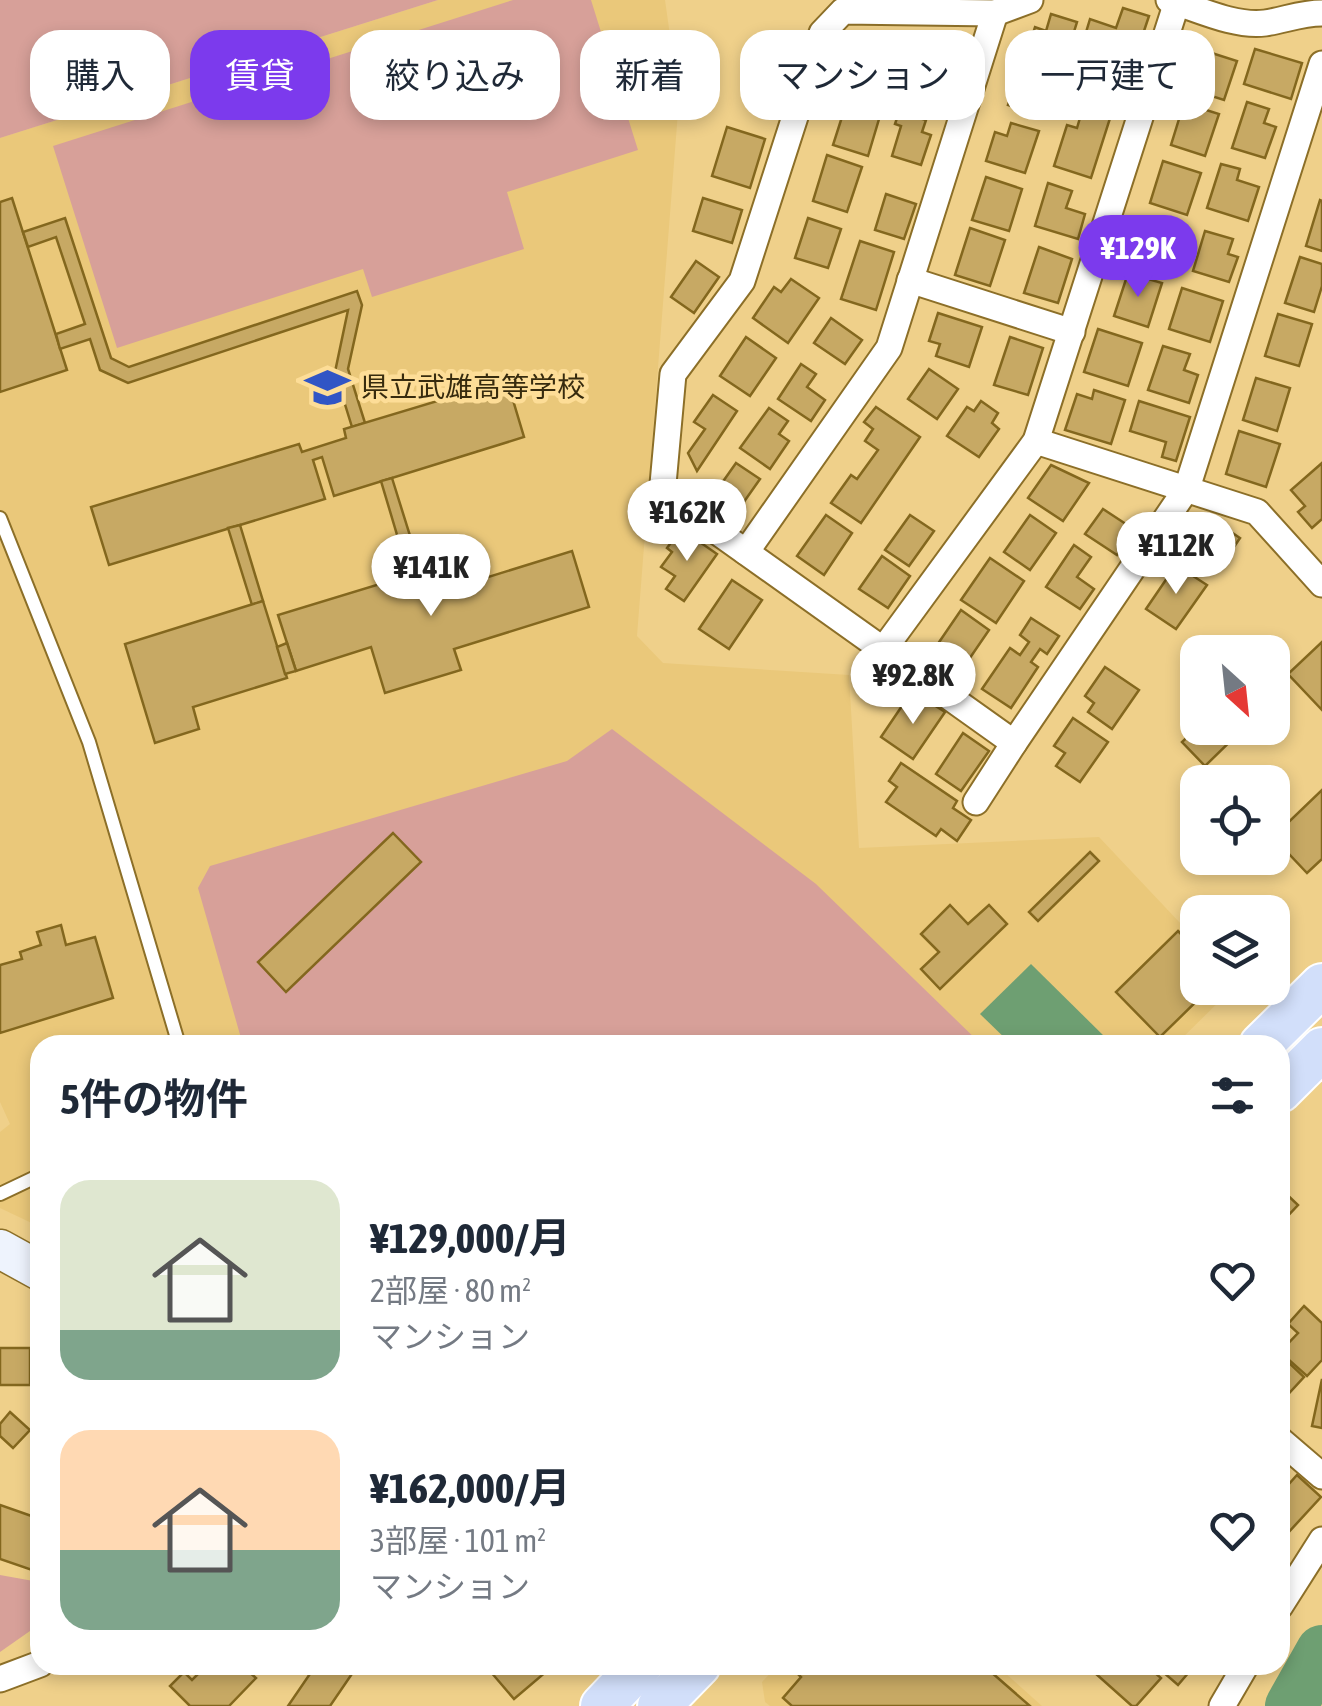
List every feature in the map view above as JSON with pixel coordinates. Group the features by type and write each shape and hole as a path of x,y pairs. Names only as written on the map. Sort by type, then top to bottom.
{"highway":[{"path":"1272,1035 1322,985"},
{"path":"1290,1081 1322,1049"},
{"path":"602,1706 631,1675"}],"main road":[{"path":"0,1250 30,1265"}],"street":[{"path":"1014,743 670,498 663,484 673,374 742,281 822,33 843,11 995,13 1030,0"},
{"path":"883,650 1036,441 1173,1 1245,23 1322,13"},
{"path":"746,552 889,348 995,13"},
{"path":"976,802 1186,488 1322,64"},
{"path":"910,280 1072,332"},
{"path":"1036,441 1257,512 1322,584"},
{"path":"1290,1449 1322,1476"},
{"path":"1290,1590 1322,1540"},
{"path":"0,1679 30,1668"},
{"path":"1222,1706 1240,1675"}],"lane":[{"path":"0,518 89,742 176,1035"},
{"path":"0,1194 30,1180"}],"shaded area":[{"path":"0,0 438,0 330,34 330,30 190,30 190,78 170,84 170,30 30,30 30,120 57,120 0,138"},
{"name":"県立武雄高等学校","path":"438,0 665,0 669,30 580,30 580,120 677,120 637,636 663,663 849,675 859,848 1099,837 1180,923 1180,1005 1216,1005 1185,1035 30,1035 30,1222 0,1208 0,1132 10,1124 0,1102 0,138 57,120 170,120 170,84 190,78 190,120 330,120 330,34"},
{"path":"513,0 591,0 600,30 580,30 580,120 629,120 638,150 507,192 524,249 372,297 363,269 117,348 53,146 135,120 170,120 170,109 190,103 190,120 330,120 330,58 350,52 350,120 560,120 560,30 418,30"},
{"path":"612,729 816,884 972,1035 240,1035 198,888 210,866 567,761"},
{"path":"1031,964 1103,1035 1002,1035 980,1014"},
{"path":"0,1575 30,1580 30,1631 0,1652"},
{"path":"769,1675 1007,1675 1042,1706 770,1706 765,1702 762,1682"}],"building":[{"path":"1123,8 1149,16 1144,30 1087,30 1090,19 1116,28"},
{"path":"1051,14 1077,22 1075,30 1046,30"},
{"path":"1255,49 1302,63 1291,99 1244,84"},
{"path":"1215,54 1237,61 1224,100 1215,97"},
{"path":"1247,102 1269,109 1264,123 1276,127 1265,158 1232,148"},
{"path":"1215,113 1219,114 1205,156 1171,145 1179,120 1215,120"},
{"path":"841,120 879,120 868,156 833,145"},
{"path":"896,120 926,120 922,132 931,135 921,165 892,156 901,126 895,124"},
{"path":"1079,120 1109,120 1091,178 1054,166 1067,125 1077,128"},
{"path":"1011,123 1039,131 1025,173 986,161 995,132 1007,136"},
{"path":"727,127 765,139 750,188 712,176"},
{"path":"827,155 862,167 847,212 813,201"},
{"path":"1163,161 1201,173 1187,215 1150,203"},
{"path":"1221,164 1240,169 1237,180 1259,187 1248,221 1207,208"},
{"path":"986,177 1022,189 1009,231 972,220"},
{"path":"1048,183 1072,191 1066,208 1085,214 1078,239 1035,226"},
{"path":"886,194 916,204 904,239 875,230"},
{"path":"12,198 67,370 0,392 0,202"},
{"path":"703,198 742,210 732,243 693,231"},
{"path":"1322,201 1322,251 1306,246"},
{"path":"1146,217 1184,229 1170,272 1132,259"},
{"path":"65,218 111,358 129,367 357,291 362,305 348,369 365,423 352,427 335,372 348,310 128,383 100,370 90,339 60,349 56,334 85,324 56,237 28,247 23,232"},
{"path":"808,218 841,229 828,268 795,258"},
{"path":"970,228 1005,240 990,286 955,275"},
{"path":"1205,231 1233,239 1228,254 1238,257 1229,282 1193,271"},
{"path":"860,241 894,252 876,310 841,299"},
{"path":"1039,247 1072,259 1058,303 1024,293"},
{"path":"1300,257 1322,264 1322,286 1314,312 1285,303"},
{"path":"696,261 719,277 694,313 671,297"},
{"path":"1128,273 1162,283 1148,327 1114,316"},
{"path":"791,279 819,298 788,343 753,318 774,287 781,292"},
{"path":"1182,288 1223,301 1210,342 1169,329"},
{"path":"938,313 982,327 969,367 936,356 940,344 929,341"},
{"path":"1278,314 1312,324 1299,366 1265,356"},
{"path":"831,318 862,340 845,364 814,343"},
{"path":"1098,329 1142,343 1128,386 1084,372"},
{"path":"746,337 776,358 750,396 720,376"},
{"path":"1010,337 1043,348 1028,395 994,385"},
{"path":"1163,346 1190,354 1184,370 1198,375 1189,403 1148,390"},
{"path":"801,364 816,374 807,387 825,400 811,421 778,399"},
{"path":"929,369 958,389 937,419 908,399"},
{"path":"1256,378 1290,388 1277,431 1243,420"},
{"path":"507,380 524,437 334,496 322,457 313,460 325,499 109,565 91,507 299,444 302,452 346,438 344,429"},
{"path":"1094,390 1125,400 1111,444 1065,430 1077,394 1092,399"},
{"path":"713,395 737,411 697,471 688,453 705,429 694,422"},
{"path":"981,401 998,413 992,423 999,429 979,457 947,436 967,407 974,411"},
{"path":"1139,401 1190,417 1176,461 1162,457 1166,442 1130,431"},
{"path":"876,407 920,437 861,523 831,503 851,475 857,479 878,450 865,441 873,429 864,422"},
{"path":"769,408 788,421 779,434 789,441 770,469 740,448"},
{"path":"1239,431 1280,444 1266,487 1226,474"},
{"path":"736,463 760,479 734,516 710,500"},
{"path":"1322,463 1322,519 1312,528 1298,512 1305,506 1291,490"},
{"path":"1051,465 1089,483 1063,521 1028,498"},
{"path":"392,478 421,571 409,575 381,481"},
{"path":"1103,509 1135,530 1117,555 1085,534"},
{"path":"826,515 852,533 824,575 797,556"},
{"path":"910,515 934,531 909,566 885,550"},
{"path":"1030,515 1056,533 1030,570 1004,552"},
{"path":"1206,515 1240,538 1223,563 1189,540"},
{"path":"240,525 263,601 252,605 228,528"},
{"path":"681,529 717,554 684,601 666,589 675,576 661,567 672,552 667,548"},
{"path":"1074,545 1091,557 1077,577 1094,589 1080,609 1046,587"},
{"path":"572,551 589,607 454,649 461,670 385,693 371,647 296,671 278,615 429,569 437,593"},
{"path":"882,556 910,576 888,608 859,589"},
{"path":"990,558 1024,581 996,623 961,600"},
{"path":"1176,565 1207,585 1176,629 1146,609"},
{"path":"732,580 762,600 729,649 699,629"},
{"path":"263,601 287,678 193,707 199,729 155,743 125,644"},
{"path":"961,610 989,630 961,671 933,651"},
{"path":"1031,618 1059,636 1047,654 1040,649 1031,662 1038,667 1011,708 982,689 1010,648 1020,655 1029,642 1020,635"},
{"path":"1322,642 1322,710 1290,676"},
{"path":"287,643 296,671 285,674 277,647"},
{"path":"1105,667 1139,690 1112,729 1088,712 1094,703 1085,696"},
{"path":"923,698 945,712 913,759 881,737 904,703 915,710"},
{"path":"1073,718 1108,742 1080,782 1056,766 1065,753 1054,746"},
{"path":"963,733 989,751 961,791 936,774"},
{"path":"1185,745 1227,745 1206,765"},
{"path":"901,763 957,801 953,808 971,820 957,841 941,829 936,836 886,802 897,787 889,781"},
{"path":"1322,790 1322,859 1307,873 1290,855 1290,821"},
{"path":"393,833 421,862 286,992 258,962"},
{"path":"1090,852 1099,861 1038,921 1029,912"},
{"path":"950,905 968,924 989,905 1007,924 940,989 921,969 939,952 921,934"},
{"path":"61,925 66,945 95,937 113,998 0,1033 0,965 22,959 20,952 41,945 37,932"},
{"path":"1178,931 1180,1005 1193,1005 1158,1035 1116,992"},
{"path":"1290,1197 1298,1205 1290,1213"},
{"path":"1304,1306 1322,1323 1322,1360 1307,1376 1290,1361 1290,1341 1298,1333 1290,1322"},
{"path":"0,1348 30,1348 30,1385 0,1385"},
{"path":"1290,1364 1304,1377 1290,1392"},
{"path":"1322,1379 1322,1428 1312,1426"},
{"path":"10,1412 30,1430 13,1448 0,1436 0,1424"},
{"path":"1297,1475 1321,1497 1290,1531 1290,1483"},
{"path":"0,1505 30,1516 30,1569 0,1559"},
{"path":"181,1675 192,1680 197,1675 256,1678 229,1706 190,1706 170,1686"},
{"path":"309,1675 351,1675 330,1706 288,1706"},
{"path":"493,1675 542,1675 514,1699"},
{"path":"994,1675 1030,1706 792,1706 783,1698 801,1677"},
{"path":"1097,1675 1161,1678 1132,1706"},
{"path":"1166,1675 1186,1675 1178,1685"}],"waterway":[{"path":"1291,1706 1322,1651"}],"place":[{"name":"県立武雄高等学校","path":"328,387"}]}
